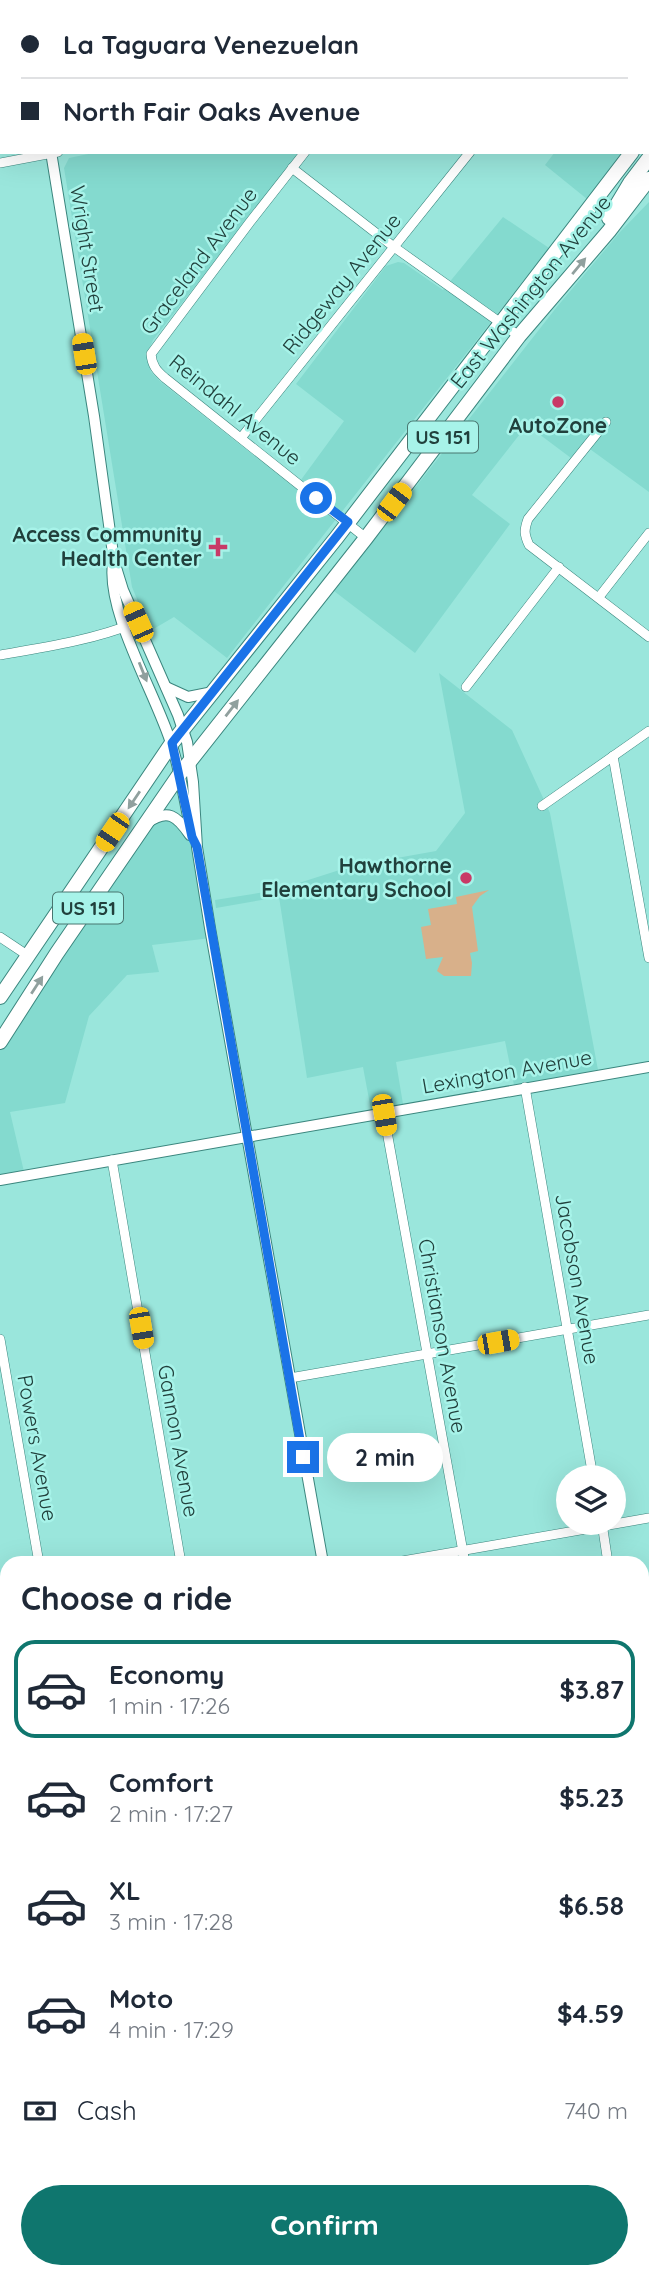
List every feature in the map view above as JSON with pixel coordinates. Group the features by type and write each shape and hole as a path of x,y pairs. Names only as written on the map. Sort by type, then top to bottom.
{"main road":[{"name":"East Washington Avenue","path":"0,997 172,743 348,522 630,154"},
{"path":"609,231 608,218 649,158"},
{"name":"East Washington Avenue","path":"0,1042 57,953 179,775 366,538 519,336 609,231 649,178"}],"street":[{"path":"0,163 48,154"},
{"name":"Wright Street","path":"53,154 114,561 123,590 183,729 190,762 195,842"},
{"name":"Graceland Avenue","path":"151,359 151,354 159,343 303,154"},
{"name":"Ridgeway Avenue","path":"241,438 468,154"},
{"path":"292,168 394,247 519,336"},
{"name":"Reindahl Avenue","path":"151,359 155,369 165,378 366,538"},
{"path":"606,422 528,519 524,535 528,545 649,637"},
{"path":"599,597 649,533"},
{"name":"Wright Street","path":"114,561 111,575 113,591 172,743 195,842"},
{"path":"466,687 559,567"},
{"path":"0,655 76,642 138,622"},
{"path":"165,686 188,697 213,692"},
{"path":"542,806 649,731"},
{"path":"613,756 649,958"},
{"path":"145,825 158,817 169,815 178,820 195,842 322,1556"},
{"path":"0,936 27,955"},
{"name":"Lexington Avenue","path":"0,1180 649,1067"},
{"name":"Jacobson Avenue","path":"525,1087 591,1465"},
{"name":"Christianson Avenue","path":"384,1115 464,1556"},
{"name":"Gannon Avenue","path":"112,1160 180,1556"},
{"path":"290,1378 649,1315"},
{"name":"Powers Avenue","path":"0,1339 38,1556"},
{"path":"626,1521 649,1518"},
{"path":"430,1556 556,1533"},
{"path":"604,1535 607,1556"}],"shaded area":[{"path":"88,154 298,154 153,340 146,356 151,372 162,383 295,488 344,421 296,384 386,266 404,263 443,290 503,217 549,248 227,658 174,617 150,631 132,587 64,168 69,158"},
{"path":"553,154 621,154 587,199 545,165"},
{"path":"649,202 649,492 583,444 571,458 527,425 472,495 510,524 415,653 334,591 556,308"},
{"path":"439,673 512,730 550,813 598,1070 514,1085 505,1041 396,1062 403,1104 371,1110 363,1067 307,1078 279,897 216,908 215,900 277,890 352,866 436,851 465,813"},
{"path":"169,815 192,837 211,938 152,945 159,972 127,975 89,1016 65,1103 10,1112 25,1176 0,1180 0,1042 145,825"},
{"path":"489,890 480,896 472,907 478,951 470,953 471,976 444,976 437,971 443,957 426,959 421,927 431,925 428,909 457,904 456,897"}],"place":[{"name":"AutoZone","path":"558,402"},
{"name":"Access Community Health Center","path":"218,547"},
{"name":"Hawthorne Elementary School","path":"466,878"}],"route":[{"path":"303,1457 197,847 192,837 172,743 348,522 316,498"}]}
